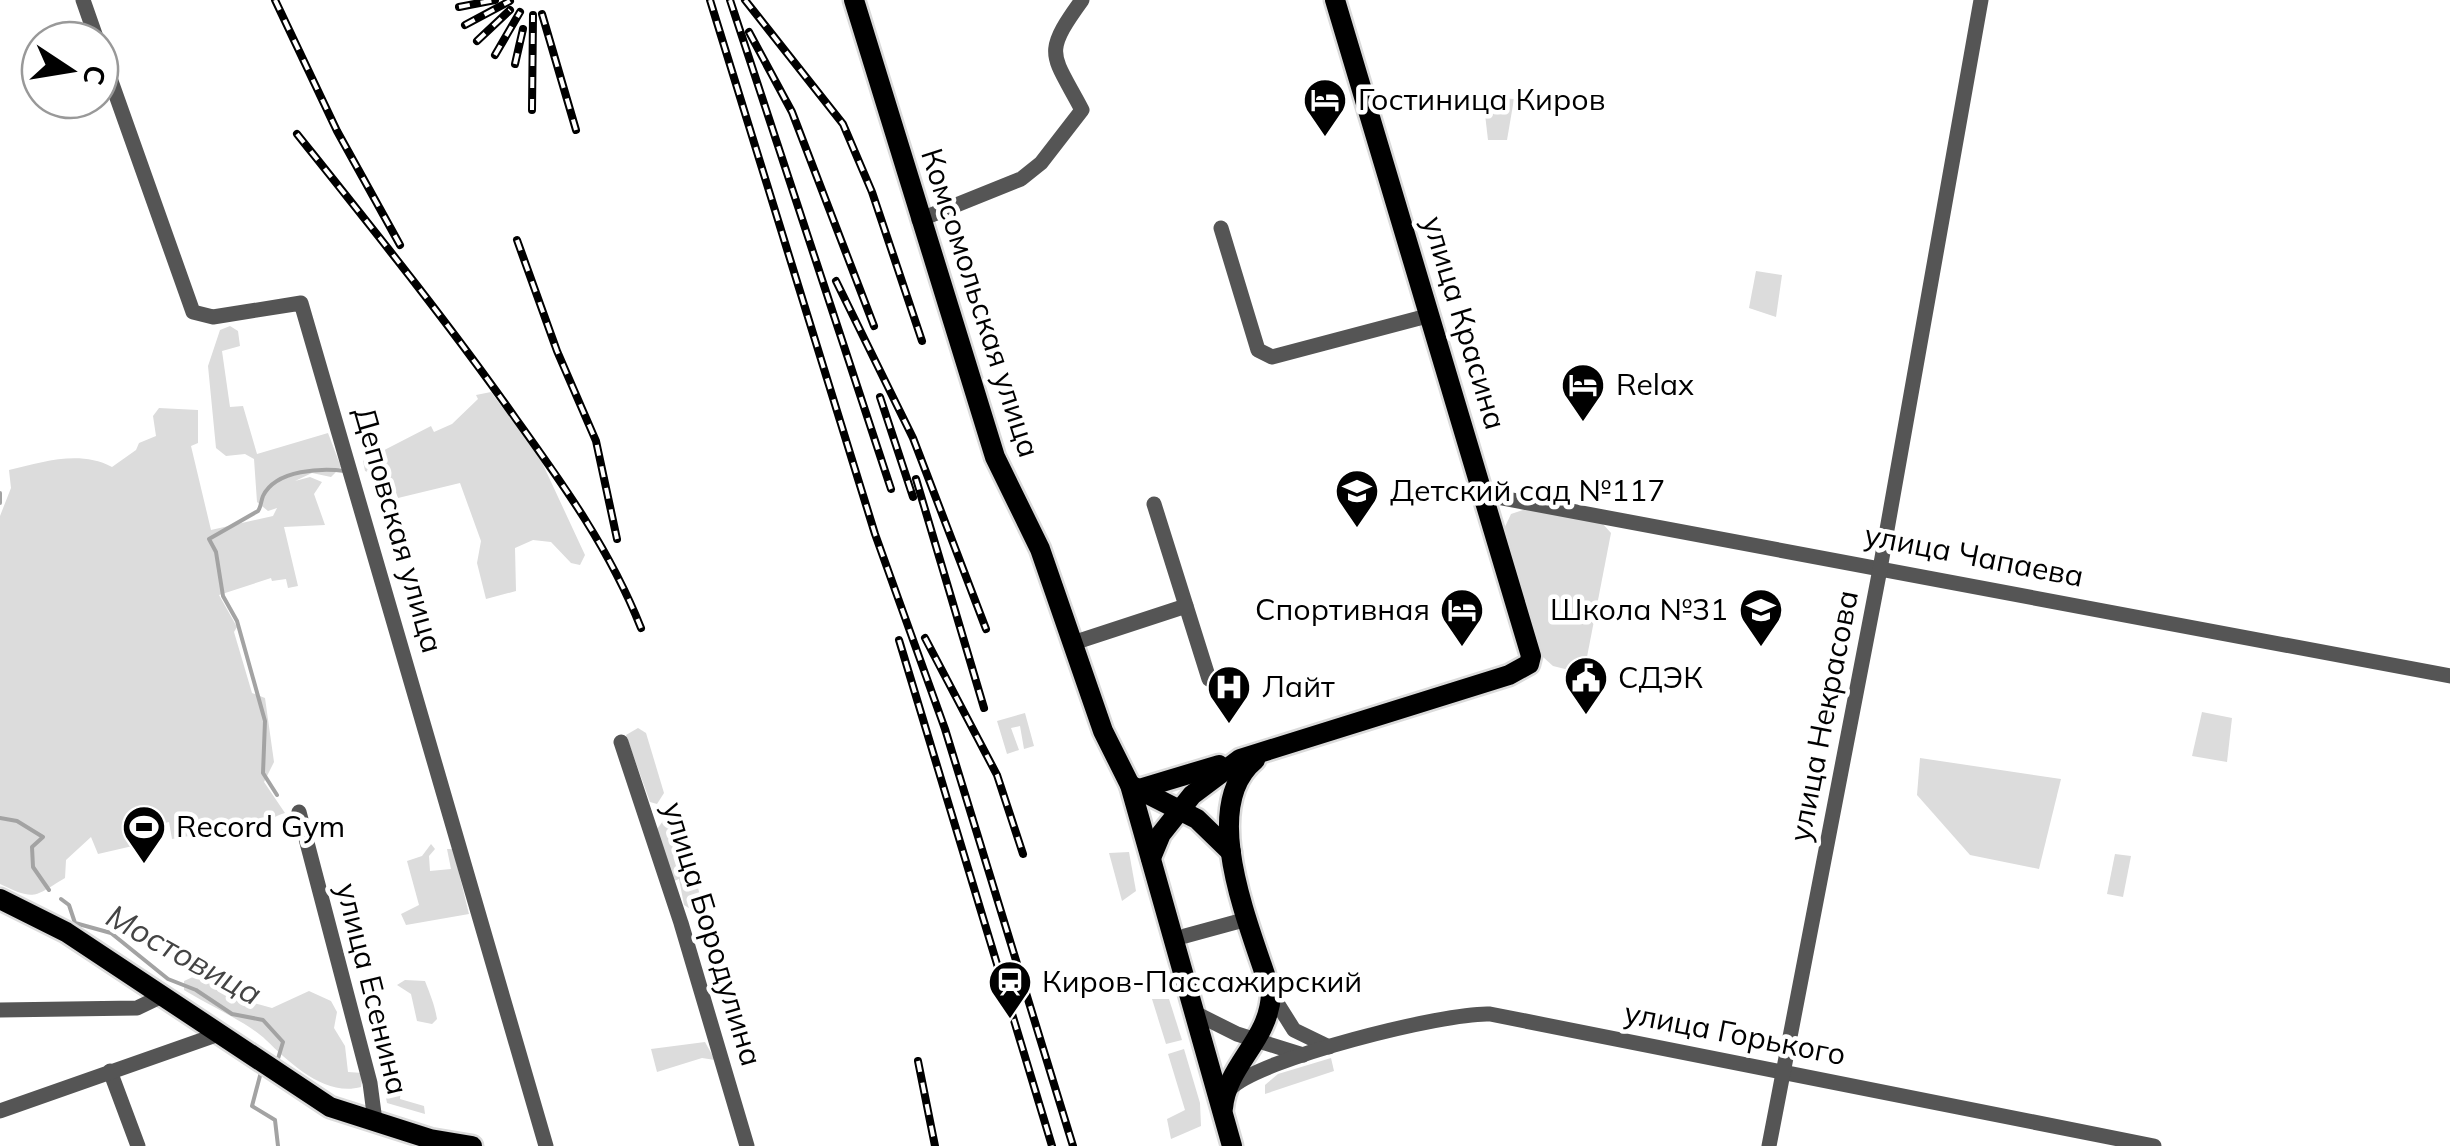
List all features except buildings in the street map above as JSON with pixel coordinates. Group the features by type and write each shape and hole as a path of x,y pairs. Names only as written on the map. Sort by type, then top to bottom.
{"main road":[{"name":"Комсомольская улица","path":"854,0 918,220 995,458 1026,515 1103,730 1135,787 1232,1146"},
{"name":"улица Красина","path":"1272,747 1510,675 1529,664 1530,645 1335,0"},
{"path":"1135,787 1272,747"},
{"path":"1223,1108 1232,1077 1269,1020 1271,993 1231,852 1228,815 1240,772 1272,747"},
{"path":"1152,858 1161,834 1180,808 1210,778 1240,759"},
{"path":"1135,787 1205,824 1231,852"},
{"path":"0,899 66,932 330,1107 472,1146"}],"street":[{"path":"918,220 1021,179 1041,163 1082,110 1053,54 1056,36 1082,0"},
{"name":"улица Некрасова","path":"1769,1146 1880,569 1981,0"},
{"name":"Деповская улица","path":"120,106 195,314 213,317 302,303 546,1146"},
{"path":"1221,228 1258,350 1272,358 1430,315"},
{"name":"улица Чапаева","path":"1486,496 2450,676"},
{"path":"1154,504 1208,679"},
{"path":"1073,643 1186,606"},
{"name":"улица Бородулина","path":"622,742 649,819 747,1146"},
{"name":"улица Есенина","path":"300,812 370,1083 375,1121"},
{"path":"1186,936 1240,921"},
{"path":"1271,993 1294,1030 1309,1041 1333,1048"},
{"path":"0,1010 137,1008 162,996"},
{"path":"1195,1013 1258,1042 1306,1056"},
{"name":"улица Горького","path":"1223,1108 1238,1080 1306,1056 1442,1018 1481,1014 2154,1146"},
{"path":"0,1111 219,1034"},
{"path":"110,1071 138,1146"}],"shaded area":[{"path":"1483,97 1514,99 1507,140 1488,140"},
{"path":"1756,271 1782,275 1776,317 1749,308"},
{"path":"230,326 238,331 240,346 222,351 230,407 243,406 257,454 328,433 341,467 331,477 312,473 295,481 310,477 322,482 314,494 325,525 284,527 298,586 288,588 286,579 271,578 219,595 237,627 234,632 252,693 265,698 274,762 264,782 285,813 257,825 172,839 169,822 135,830 137,845 98,854 91,837 66,860 65,878 40,893 21,893 0,884 0,516 11,488 9,470 74,458 112,467 136,450 139,443 156,436 153,416 159,408 198,410 198,443 191,446 211,530 273,516 277,508 268,511 257,502 254,459 245,454 226,456 216,448 208,366 220,330"},
{"path":"491,392 539,456 585,555 580,565 571,563 551,542 533,540 515,548 516,591 486,599 477,563 481,541 460,483 398,498 392,481 365,471 363,461 431,426 434,432 452,424 478,399 476,395"},
{"path":"1526,509 1602,523 1611,533 1586,662 1573,671 1553,666 1543,657 1504,529 1511,514"},
{"path":"2202,712 2232,718 2227,762 2192,756"},
{"path":"1025,713 1034,746 1024,749 1020,726 1011,728 1019,750 1007,754 997,721"},
{"path":"638,728 646,733 664,793 657,804 650,802 626,735"},
{"path":"1920,758 2061,779 2039,869 1970,855 1917,795"},
{"path":"663,821 673,822 690,855 702,904 695,912 684,905 679,879 674,881 657,829"},
{"path":"431,844 435,849 429,856 430,871 451,869 447,849 453,849 469,914 406,925 401,914 419,905 407,861 422,856"},
{"path":"1129,852 1136,891 1122,901 1109,853"},
{"path":"2115,854 2131,856 2123,897 2107,894"},
{"path":"195,976 207,978 232,997 272,1008 309,991 331,1001 337,1012 334,1028 345,1046 348,1072 363,1073 361,1087 334,1087 297,1068 249,1027 184,990 184,981"},
{"path":"405,980 425,981 437,1019 432,1024 417,1021 411,994 397,985"},
{"path":"1152,999 1169,999 1182,1040 1166,1044"},
{"path":"705,1042 715,1060 702,1058 657,1072 651,1049"},
{"path":"1184,1049 1200,1103 1201,1126 1171,1139 1167,1119 1185,1110 1168,1054"},
{"path":"1331,1058 1334,1071 1265,1094 1265,1085 1278,1074"},
{"path":"395,1074 402,1079 400,1099 424,1106 425,1114 387,1103 383,1083"}],"waterway":[{"path":"277,795 263,773 265,721 237,621 223,596 216,552 209,539 258,511 263,496 278,480 313,470 345,471"},
{"path":"0,493 0,503"},
{"name":"Мостовица","path":"0,818 17,821 43,837 32,847 33,867 49,890"},
{"name":"Мостовица","path":"61,899 69,905 75,923 111,933 168,979 196,990 232,1014 263,1020 283,1042 277,1062"},
{"name":"Мостовица","path":"261,1072 252,1106 275,1120 278,1146"}],"railway":[{"path":"275,0 337,131 400,245"},
{"path":"459,7 495,0"},
{"path":"710,0 875,534 945,729 1073,1146"},
{"path":"730,0 891,489"},
{"path":"745,0 843,124 872,192 922,341"},
{"path":"465,25 510,1"},
{"path":"477,41 510,10"},
{"path":"495,55 520,12"},
{"path":"542,14 576,130"},
{"path":"532,110 533,15"},
{"path":"515,64 523,29"},
{"path":"749,32 792,112 874,326"},
{"path":"297,134 436,311 552,469 601,546 641,628"},
{"path":"517,240 557,351 596,441 617,539"},
{"path":"836,281 913,438 986,629"},
{"path":"880,397 913,497"},
{"path":"916,479 984,708"},
{"path":"925,638 997,775 1023,854"},
{"path":"899,640 1052,1146"},
{"path":"918,1061 935,1146"}],"place":[{"name":"Гостиница Киров","path":"1325,138"},
{"name":"Relax","path":"1583,423"},
{"name":"Детский сад №117","path":"1357,529"},
{"name":"Спортивная","path":"1462,648"},
{"name":"Школа №31","path":"1761,648"},
{"name":"СДЭК","path":"1586,716"},
{"name":"Лайт","path":"1229,725"},
{"name":"Record Gym","path":"144,865"},
{"name":"Киров-Пассажирский","path":"1010,1020"}]}
